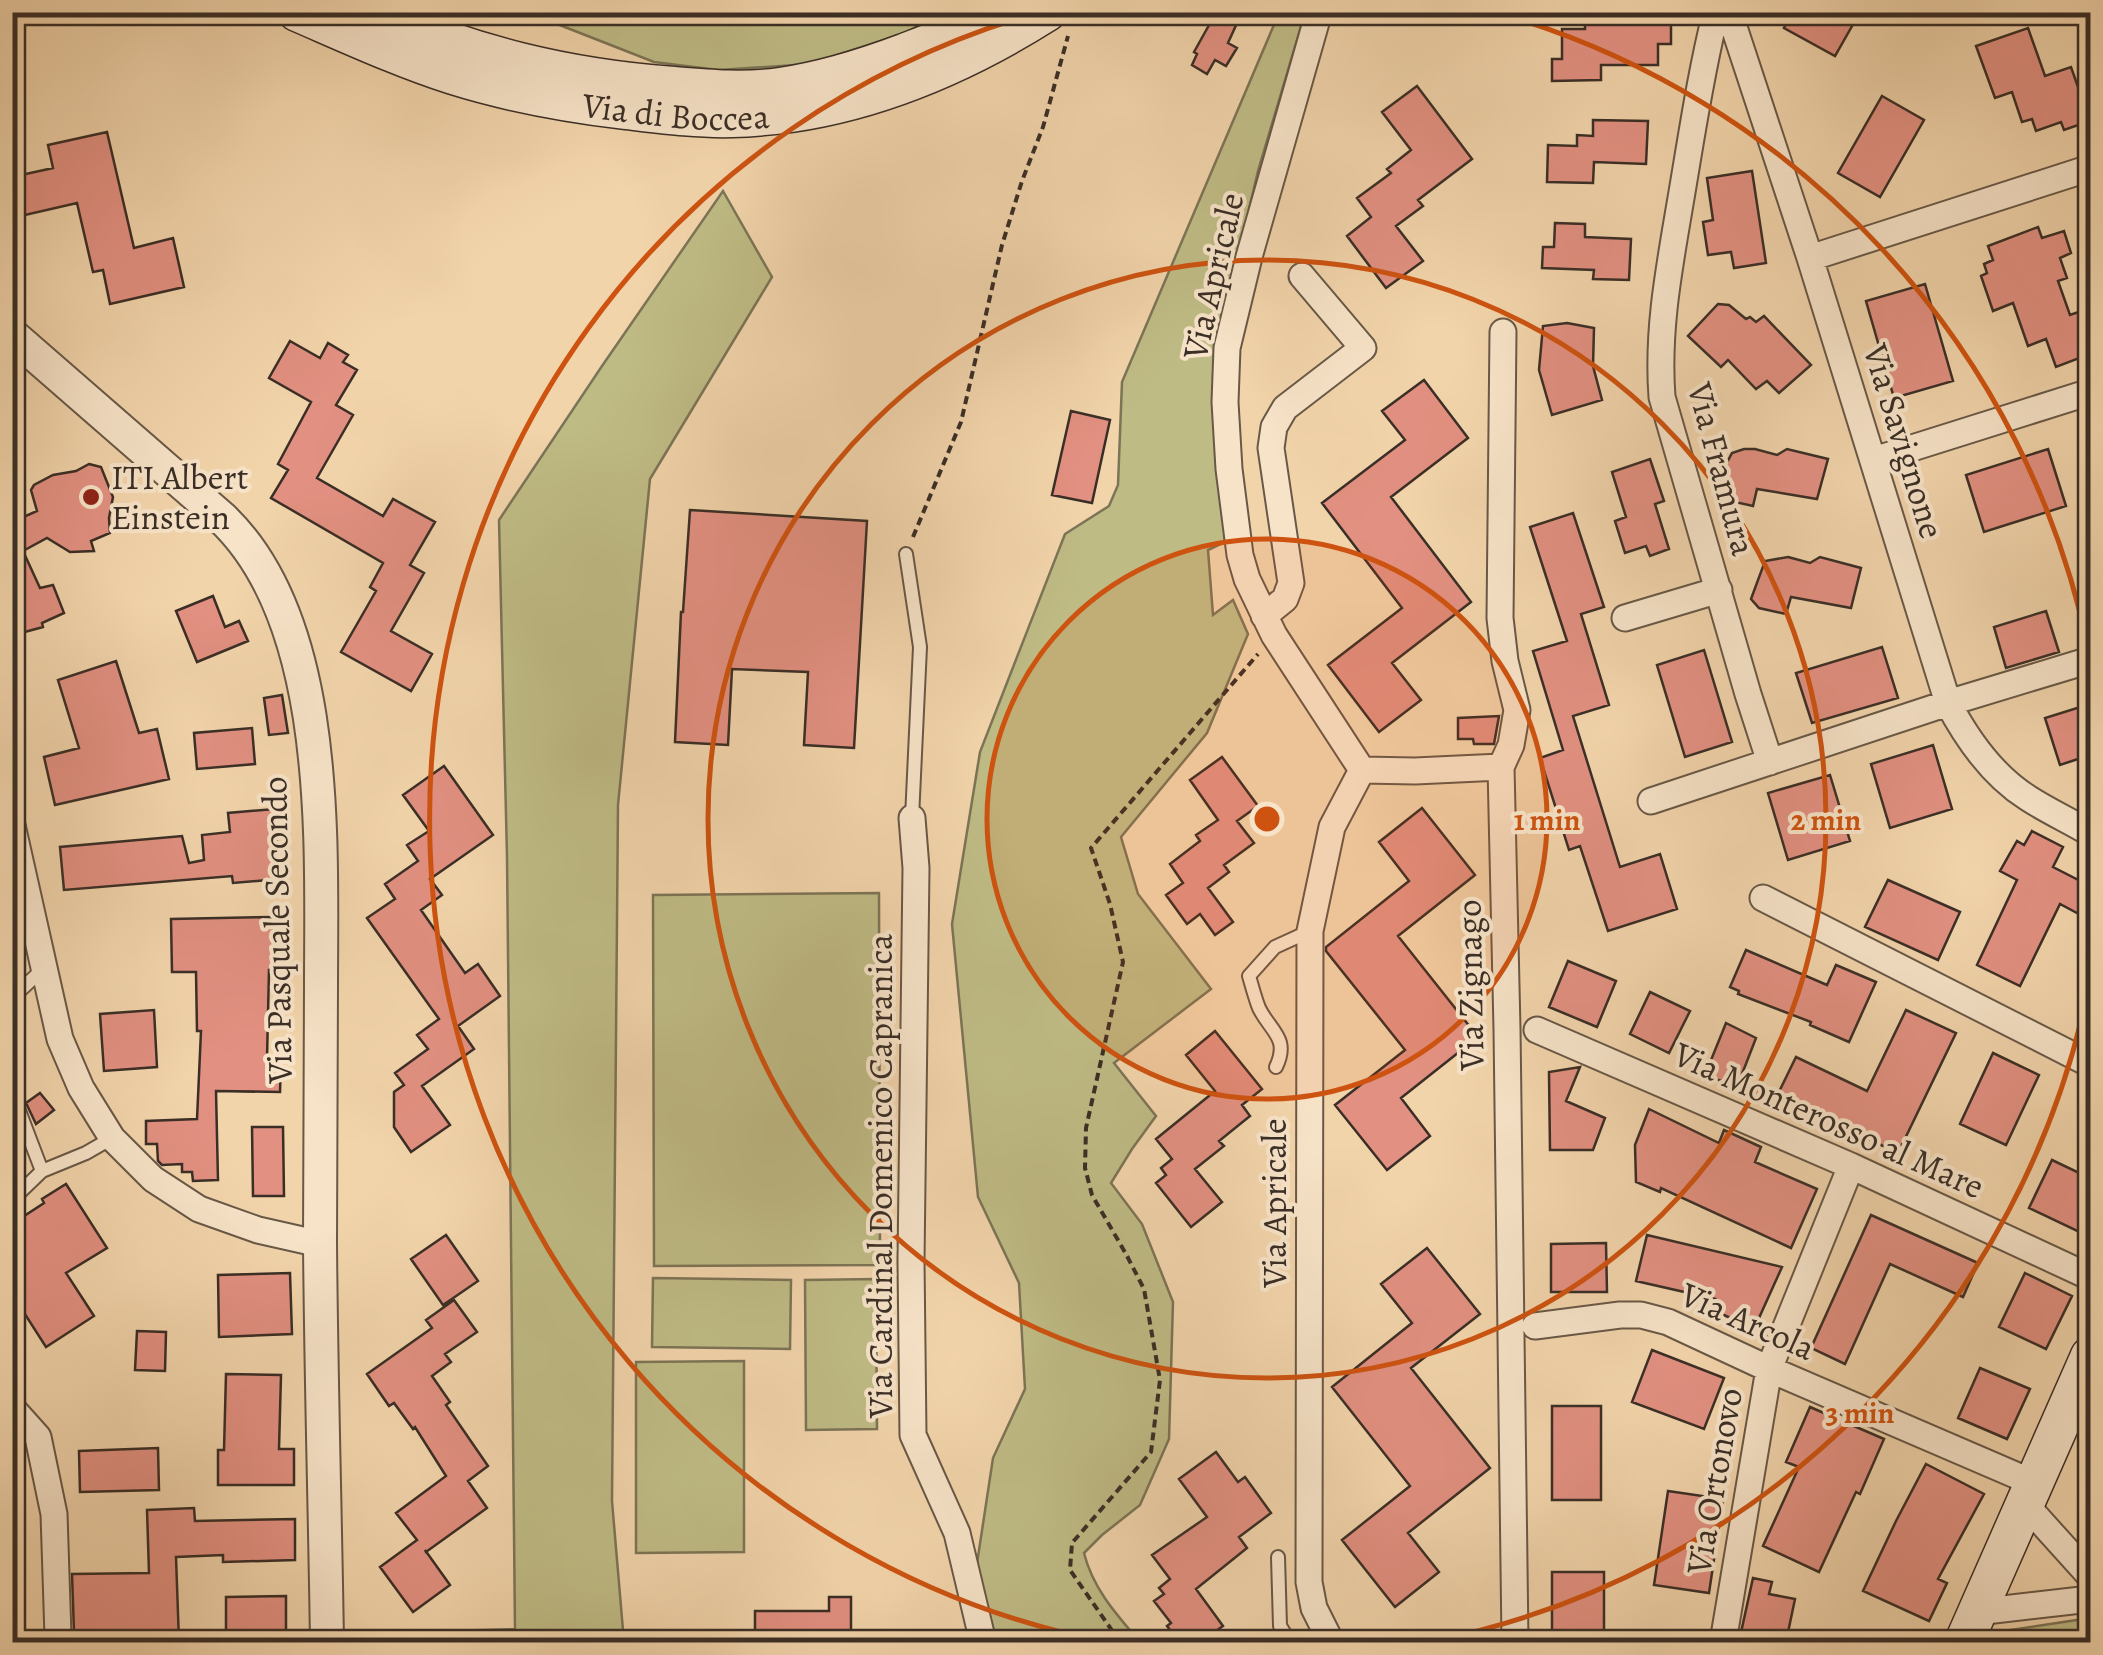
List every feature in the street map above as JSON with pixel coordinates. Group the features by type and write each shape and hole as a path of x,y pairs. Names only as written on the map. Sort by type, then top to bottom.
{"main road":[{"name":"Via di Boccea","path":"297,12 440,70 524,94 594,106 728,118 794,113 898,87 1058,20"},
{"name":"Via di Boccea","path":"373,12 457,45 556,72 645,84 745,90 806,82 882,62 961,31 994,12"},
{"path":"1970,1627 2090,1356"}],"street":[{"name":"Via Apricale","path":"1319,12 1227,348 1225,402 1240,555 1247,579 1269,625 1362,770 1332,827 1310,931 1310,1582 1314,1608 1330,1642"},
{"name":"Via Framura","path":"1716,12 1702,67 1663,310 1659,360 1662,397 1770,762"},
{"name":"Via Savignone","path":"1728,12 1810,258 1948,703 1974,745 1999,775 2027,798 2090,833"},
{"path":"1810,258 2090,168"},
{"path":"1269,625 1291,583 1271,448 1274,427 1285,408 1363,348 1302,276"},
{"name":"Via Zignago","path":"1502,332 1500,618 1504,661 1517,710 1511,744 1500,767 1515,1642"},
{"name":"Via Pasquale Secondo","path":"12,335 229,525 266,572 288,626 308,711 319,817 320,1244 328,1642"},
{"path":"1874,460 2090,392"},
{"path":"1625,618 1719,590"},
{"path":"1651,801 2090,660"},
{"path":"1362,770 1500,767"},
{"name":"Via Cardinal Domenico Capranica","path":"912,818 916,868 913,1434 957,1532 983,1642"},
{"path":"12,825 66,1057 112,1138 154,1179 199,1209 258,1230 320,1244"},
{"path":"1763,898 2090,1064"},
{"name":"Via Monterosso al Mare","path":"1537,1030 1851,1166 2090,1277"},
{"name":"Via Ortonovo","path":"1723,1642 1768,1368 1851,1166"},
{"name":"Via Arcola","path":"1536,1326 1600,1316 1641,1316 1680,1326 2029,1494"},
{"path":"12,1408 38,1437 54,1514 60,1642"},
{"path":"2029,1494 2090,1576"},
{"path":"1970,1627 2090,1599"}],"lane":[{"path":"906,554 920,646 912,818"},
{"path":"1276,1067 1282,1056 1279,1037 1260,1010 1249,976 1275,948 1310,931"},
{"path":"12,998 44,968"},
{"path":"14,1101 42,1172"},
{"path":"12,1200 42,1172 112,1138"},
{"path":"1278,1557 1280,1626 1290,1642"}],"path":[{"path":"906,554 961,422 1002,245 1043,127 1058,20"},
{"path":"1120,1642 1070,1570 1072,1543 1151,1452 1160,1380 1144,1289 1092,1195 1084,1168 1086,1128 1123,962 1110,904 1091,848 1269,625"}],"shaded area":[{"path":"529,13 932,13 911,31 810,64 718,70 654,62"},
{"path":"1279,13 1305,13 1258,171 1213,376 1225,542 1208,550 1213,615 1233,600 1248,634 1207,733 1121,837 1138,894 1211,989 1114,1063 1156,1116 1111,1183 1142,1224 1173,1302 1169,1439 1140,1505 1084,1553 1100,1590 1140,1642 990,1642 976,1570 993,1458 1025,1389 1019,1283 978,1197 952,924 980,752 1065,534 1109,506 1118,485 1122,382"},
{"path":"723,191 772,277 650,479 618,805 612,1501 624,1642 347,1642 347,1634 515,1629 507,857 499,520"},
{"path":"879,893 880,1265 654,1266 653,895"},
{"path":"653,1278 791,1280 790,1349 652,1347"},
{"path":"876,1279 877,1429 806,1430 805,1280"},
{"path":"744,1361 744,1552 636,1553 636,1362"},
{"path":"2090,1618 2090,1642 1994,1642 1998,1632"}],"building":[{"path":"1225,12 1242,12 1228,43 1237,48 1226,66 1215,60 1207,74 1192,65 1197,54 1194,52 1213,18 1220,22"},
{"path":"1793,12 1860,12 1835,56 1784,28"},
{"path":"1585,18 1671,18 1671,44 1658,44 1658,65 1601,65 1601,80 1552,81 1552,59 1562,59 1562,29 1585,29"},
{"path":"2028,28 2045,76 2071,67 2090,121 2064,130 2061,122 2036,131 2032,119 2022,122 2012,92 1995,98 1976,46"},
{"path":"1417,86 1472,159 1418,200 1423,206 1396,226 1423,261 1386,288 1347,236 1371,217 1357,198 1391,173 1387,169 1411,150 1382,112"},
{"path":"1882,96 1924,120 1880,197 1838,173"},
{"path":"1593,120 1648,121 1646,164 1594,162 1593,183 1547,182 1548,145 1577,146 1577,135 1593,136"},
{"path":"107,132 134,248 173,238 184,287 110,304 103,270 93,272 77,203 12,218 12,177 53,168 48,145"},
{"path":"1752,171 1766,263 1734,268 1731,252 1708,255 1703,222 1713,220 1707,178"},
{"path":"1555,223 1585,224 1585,237 1631,239 1629,280 1593,279 1594,270 1542,268 1543,247 1554,247"},
{"path":"2038,227 2042,238 2064,231 2071,253 2060,258 2067,278 2058,281 2070,315 2090,308 2090,354 2056,367 2046,339 2028,346 2013,303 1993,311 1981,276 1987,273 1984,264 1993,260 1988,246"},
{"path":"1925,284 1953,381 1894,398 1866,301"},
{"path":"1718,304 1729,305 1756,322 1764,316 1811,365 1779,393 1767,381 1756,389 1728,360 1721,367 1688,336"},
{"path":"1567,323 1594,328 1593,366 1602,400 1552,415 1539,370 1543,326"},
{"path":"290,341 320,358 328,343 348,355 343,362 357,370 336,405 353,415 317,478 383,516 393,499 435,522 410,565 424,573 391,631 432,654 411,691 341,652 376,591 370,587 383,563 271,498 288,470 278,464 311,402 269,378"},
{"path":"1424,380 1468,438 1391,497 1471,602 1392,663 1421,700 1379,732 1328,665 1402,608 1322,503 1405,440 1382,411"},
{"path":"1071,411 1110,420 1092,503 1052,495"},
{"path":"1744,449 1777,455 1787,449 1828,459 1817,499 1757,489 1753,506 1726,500 1718,490 1724,468 1732,453"},
{"path":"2048,449 2066,506 1984,532 1966,475"},
{"path":"1650,459 1664,501 1655,504 1669,549 1650,556 1646,546 1625,553 1615,521 1626,517 1612,472"},
{"path":"89,464 101,467 113,497 110,533 91,541 94,551 70,552 47,538 23,551 40,588 53,585 64,613 42,623 43,627 21,633 12,610 12,522 37,511 31,490 34,485"},
{"path":"690,510 867,521 854,748 804,745 808,672 732,669 728,745 675,742"},
{"path":"1573,513 1604,607 1581,614 1609,705 1573,716 1620,867 1660,854 1677,909 1608,931 1580,846 1569,850 1540,758 1563,750 1533,651 1567,641 1530,527"},
{"path":"1788,557 1810,563 1820,557 1861,568 1851,608 1791,597 1786,614 1759,608 1751,599 1765,561"},
{"path":"213,596 225,627 239,621 248,641 197,662 176,611"},
{"path":"2046,611 2059,652 2006,668 1994,627"},
{"path":"1882,647 1898,698 1812,723 1796,673"},
{"path":"1704,650 1732,742 1685,757 1657,665"},
{"path":"116,661 139,733 157,729 169,779 55,805 44,757 79,748 58,680"},
{"path":"282,695 288,733 269,735 264,698"},
{"path":"2090,704 2090,755 2060,765 2045,718"},
{"path":"1499,716 1494,744 1458,739 1458,718"},
{"path":"252,728 255,764 197,769 194,733"},
{"path":"1933,745 1952,809 1890,828 1871,764"},
{"path":"1222,757 1258,806 1237,821 1254,843 1224,865 1229,872 1208,888 1233,922 1215,935 1200,914 1187,924 1166,895 1183,883 1170,864 1200,841 1196,835 1218,820 1190,780"},
{"path":"444,766 493,835 430,879 442,895 421,910 465,973 478,964 500,996 458,1026 474,1049 422,1086 450,1125 411,1152 394,1127 394,1092 404,1085 395,1073 428,1049 417,1035 439,1019 367,918 395,899 385,884 418,861 407,845 429,831 403,795"},
{"path":"1830,775 1850,841 1788,860 1768,793"},
{"path":"1422,808 1475,875 1398,936 1478,1037 1401,1098 1430,1136 1387,1170 1335,1105 1405,1050 1326,947 1409,881 1379,842"},
{"path":"275,809 279,879 233,883 232,876 64,890 60,847 182,836 189,863 204,860 202,835 230,832 228,813"},
{"path":"2032,831 2063,847 2053,867 2090,886 2090,920 2060,904 2020,986 1977,965 2017,880 2000,871 2017,841 2024,845"},
{"path":"1888,880 1960,912 1938,960 1865,927"},
{"path":"273,917 274,970 269,970 267,1059 281,1059 280,1092 216,1091 218,1180 193,1181 192,1172 182,1172 182,1164 162,1165 158,1161 157,1144 146,1144 146,1121 197,1119 201,1031 197,1031 196,972 172,972 171,919"},
{"path":"1746,950 1827,985 1836,965 1876,982 1849,1042 1730,987"},
{"path":"1568,961 1616,981 1597,1027 1549,1007"},
{"path":"1650,992 1690,1011 1669,1053 1630,1034"},
{"path":"154,1010 157,1067 104,1071 100,1014"},
{"path":"1906,1010 1956,1033 1898,1153 1777,1096 1796,1057 1867,1091"},
{"path":"1726,1023 1756,1038 1737,1087 1705,1075"},
{"path":"1215,1031 1262,1089 1242,1105 1250,1116 1219,1141 1224,1146 1195,1169 1222,1202 1191,1227 1156,1183 1166,1175 1161,1168 1172,1159 1156,1139 1215,1091 1186,1055"},
{"path":"1993,1053 2039,1075 2006,1145 1960,1124"},
{"path":"1580,1067 1566,1101 1605,1118 1593,1150 1550,1150 1549,1072"},
{"path":"40,1093 54,1110 36,1124 26,1103"},
{"path":"1649,1109 1719,1143 1724,1130 1761,1147 1755,1162 1817,1189 1791,1248 1661,1188 1660,1192 1636,1182 1635,1145"},
{"path":"252,1127 283,1127 284,1196 253,1196"},
{"path":"2052,1160 2090,1178 2090,1237 2029,1208"},
{"path":"66,1184 107,1248 66,1273 94,1316 46,1347 12,1294 12,1224"},
{"path":"1871,1215 1978,1263 1963,1297 1890,1264 1845,1364 1811,1348"},
{"path":"446,1235 478,1281 443,1305 411,1259"},
{"path":"1647,1235 1782,1267 1754,1329 1711,1309 1715,1299 1636,1281"},
{"path":"1606,1243 1607,1292 1551,1292 1551,1244"},
{"path":"1427,1248 1480,1314 1411,1368 1490,1468 1408,1533 1439,1572 1395,1607 1342,1540 1410,1486 1332,1387 1412,1323 1381,1284"},
{"path":"290,1273 292,1334 219,1337 218,1275"},
{"path":"2025,1273 2072,1296 2046,1349 1999,1327"},
{"path":"454,1300 477,1332 445,1354 451,1362 432,1376 450,1402 446,1405 488,1466 468,1481 487,1508 426,1552 450,1585 413,1612 380,1567 417,1540 396,1513 446,1476 415,1427 394,1403 389,1406 367,1374 432,1328 426,1320"},
{"path":"137,1331 166,1332 165,1371 135,1370"},
{"path":"1652,1350 1724,1378 1704,1429 1632,1402"},
{"path":"1980,1368 2030,1389 2007,1439 1958,1418"},
{"path":"226,1374 281,1375 279,1449 294,1449 294,1485 218,1485 218,1450 224,1450"},
{"path":"1552,1406 1601,1406 1601,1500 1552,1500"},
{"path":"1810,1407 1884,1439 1819,1572 1763,1546 1799,1467 1786,1462"},
{"path":"158,1448 159,1490 80,1492 79,1451"},
{"path":"1216,1452 1238,1482 1245,1477 1271,1513 1239,1537 1247,1548 1196,1589 1223,1626 1200,1642 1179,1642 1167,1626 1171,1623 1154,1601 1164,1594 1159,1588 1170,1579 1152,1555 1207,1517 1179,1479"},
{"path":"1926,1464 1984,1494 1938,1579 1947,1583 1929,1621 1863,1591"},
{"path":"1668,1491 1723,1499 1709,1593 1654,1585"},
{"path":"194,1508 195,1521 295,1519 295,1560 223,1562 223,1555 176,1557 179,1642 77,1639 72,1574 149,1573 147,1510"},
{"path":"1552,1572 1604,1572 1604,1640 1552,1640"},
{"path":"1753,1578 1772,1582 1769,1594 1795,1599 1786,1642 1740,1637"},
{"path":"286,1596 286,1642 226,1642 226,1597"},
{"path":"829,1597 851,1597 851,1632 823,1631 823,1642 755,1642 755,1611 829,1611"}],"place":[{"name":"ITI Albert Einstein","path":"91,497"}]}
